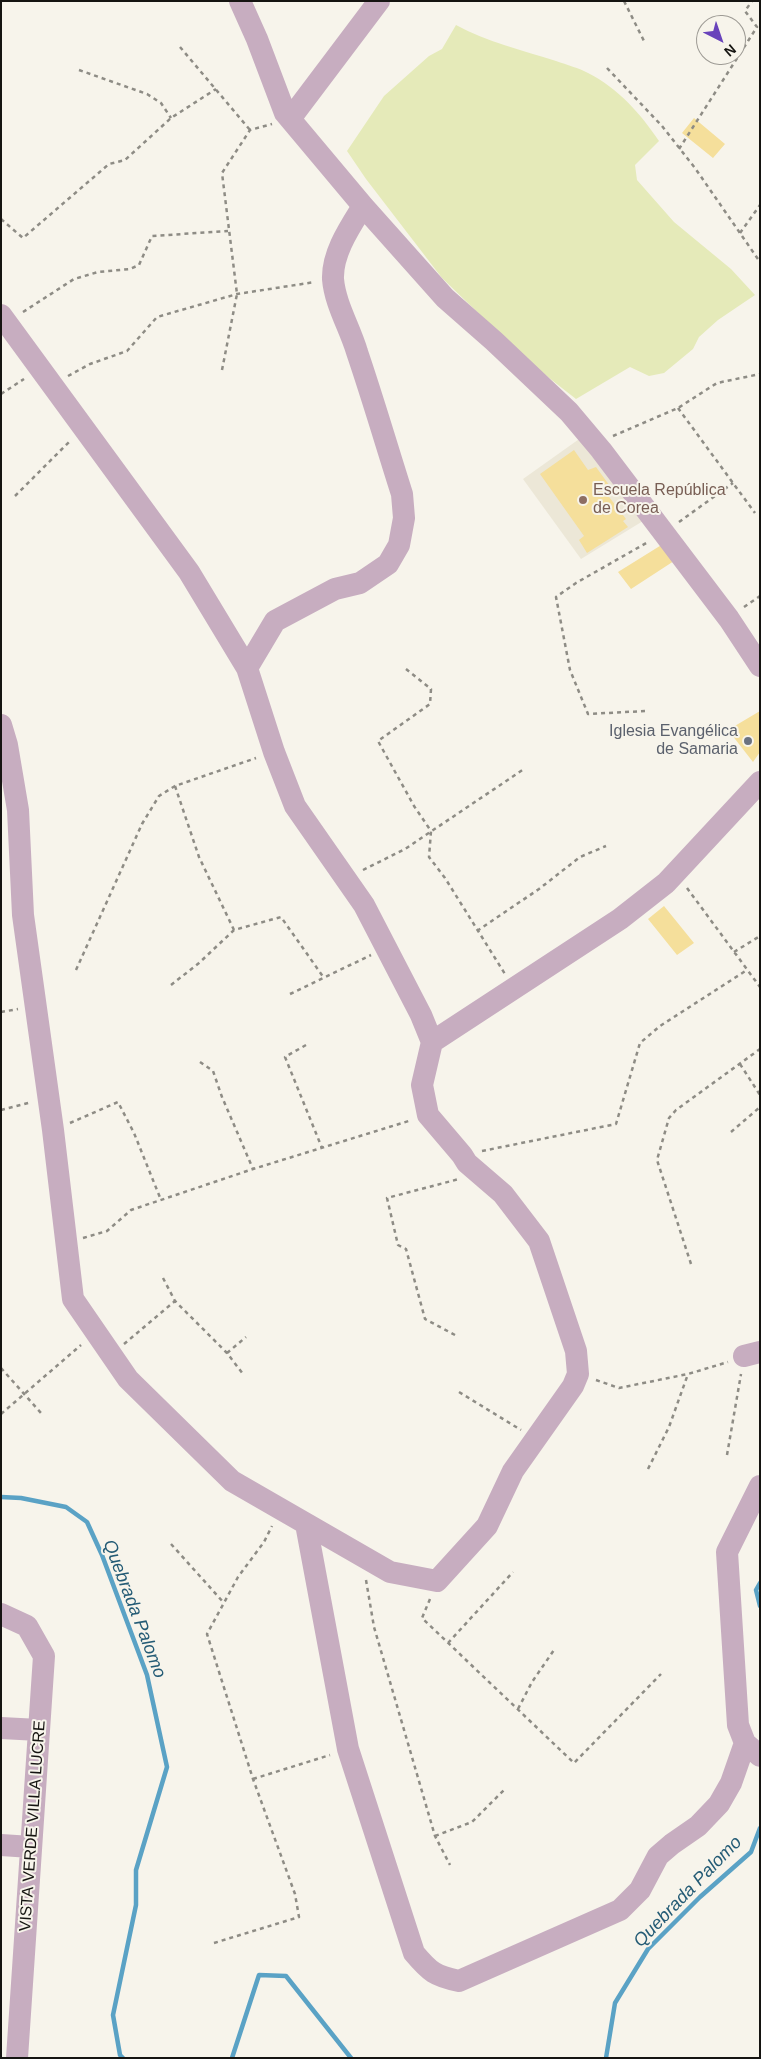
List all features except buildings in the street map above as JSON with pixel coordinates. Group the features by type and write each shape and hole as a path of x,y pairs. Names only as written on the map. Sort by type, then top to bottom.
{"street":[{"path":"240,1 257,39 285,113 363,206 445,298 494,341 569,412 596,443 729,618 760,666"},
{"path":"290,119 379,1"},
{"path":"247,668 275,621 335,589 360,583 388,564 399,545 404,518 402,494 357,351 339,304 333,279 338,254 349,228 363,206"},
{"path":"1,724 7,745 18,810 23,915 53,1130 72,1299 128,1379 232,1481 390,1572 437,1581 487,1526 513,1471 573,1386 578,1374 576,1351 539,1241 503,1194 467,1163 428,1115 422,1085 432,1042 421,1015 364,905 295,806 274,752 247,668 189,572 4,319"},
{"path":"432,1042 620,919 666,883 760,782"},
{"path":"306,1524 348,1749 414,1953 426,1967 439,1977 459,1981 620,1910 640,1890 658,1856 698,1826 719,1804 753,1751 738,1725 735,1710 727,1552 760,1486"},
{"name":"VISTA VERDE VILLA LUCRE","path":"1,1614 26,1626 44,1656 17,2058"},
{"path":"1,1728 39,1730"},
{"path":"1,1846 31,1846"}],"path":[{"path":"624,1 646,44"},
{"path":"679,148 757,27 745,12 752,1"},
{"path":"180,47 250,130"},
{"path":"606,68 662,126 760,262"},
{"path":"80,70 147,94 161,103 171,118"},
{"path":"1,219 23,238 109,164 125,160 171,118 216,89"},
{"path":"222,370 237,294 222,173 250,130 290,119"},
{"path":"740,233 760,206"},
{"path":"4,319 74,278 98,272 130,269 139,265 152,236 228,231"},
{"path":"1,394 46,377 127,351 157,317 237,294 333,279"},
{"path":"596,443 678,408 717,383 760,374"},
{"path":"678,408 756,514"},
{"path":"15,496 83,428"},
{"path":"645,711 588,714 570,670 556,597 576,583 664,533 733,483"},
{"path":"406,669 431,689 430,704 378,741 414,806 431,832 429,857 445,878 514,988"},
{"path":"76,970 142,824 159,796 175,786 274,752"},
{"path":"346,879 405,849 524,769"},
{"path":"175,786 200,857 234,930"},
{"path":"477,931 539,889 580,857 606,846"},
{"path":"676,872 760,987"},
{"path":"171,985 199,963 234,930 281,917 324,978"},
{"path":"734,952 760,936"},
{"path":"290,994 386,948"},
{"path":"462,1155 616,1124 640,1043 660,1026 747,970"},
{"path":"306,1046 285,1057 322,1148"},
{"path":"691,1264 656,1160 669,1118 676,1110 760,1049"},
{"path":"200,1062 213,1070 222,1098 253,1168"},
{"path":"740,1064 760,1094"},
{"path":"1,1110 48,1098"},
{"path":"53,1130 118,1102 134,1133 161,1200"},
{"path":"731,1132 760,1107"},
{"path":"67,1243 107,1231 131,1210 253,1168 428,1115"},
{"path":"455,1335 425,1319 406,1249 398,1245 387,1198 479,1173"},
{"path":"163,1278 176,1301 227,1353 244,1374"},
{"path":"111,1354 176,1301"},
{"path":"1,1414 96,1333"},
{"path":"227,1353 246,1337"},
{"path":"578,1374 619,1388 688,1374 752,1354"},
{"path":"727,1455 752,1354"},
{"path":"1,1368 41,1414"},
{"path":"648,1469 669,1427 688,1374"},
{"path":"459,1392 535,1439"},
{"path":"214,1943 299,1917 295,1894 253,1779 207,1634 238,1577 264,1542 281,1509"},
{"path":"171,1544 224,1603"},
{"path":"362,1556 374,1627 435,1836 450,1865"},
{"path":"448,1643 512,1572"},
{"path":"437,1581 422,1618 574,1763 661,1674"},
{"path":"518,1709 532,1682 554,1650"},
{"path":"253,1779 348,1749"},
{"path":"435,1836 472,1822 504,1790"}],"shaded area":[{"name":"Escuela República de Corea","path":"582,437 643,521 581,559 523,479"}],"green space":[{"path":"456,25 492,41 588,73 610,86 628,102 659,141 635,165 637,180 674,222 731,269 755,295 718,320 699,337 693,349 664,373 649,376 630,367 576,399 530,363 442,278 366,179 347,151 384,96 429,56 442,49"}],"waterway":[{"name":"Quebrada Palomo","path":"1,1497 21,1498 66,1507 87,1522 102,1555 147,1675 167,1767 136,1870 136,1905 113,2015 120,2055 123,2058"},
{"path":"760,1583 756,1590 760,1606"},
{"name":"Quebrada Palomo","path":"606,2058 615,2003 648,1949 700,1897 751,1852 760,1828"},
{"name":"Quebrada Palomo","path":"232,2058 259,1975 286,1976 351,2058"}],"place":[{"name":"Escuela República de Corea","path":"583,500"},
{"name":"Iglesia Evangélica de Samaria","path":"748,741"}]}
